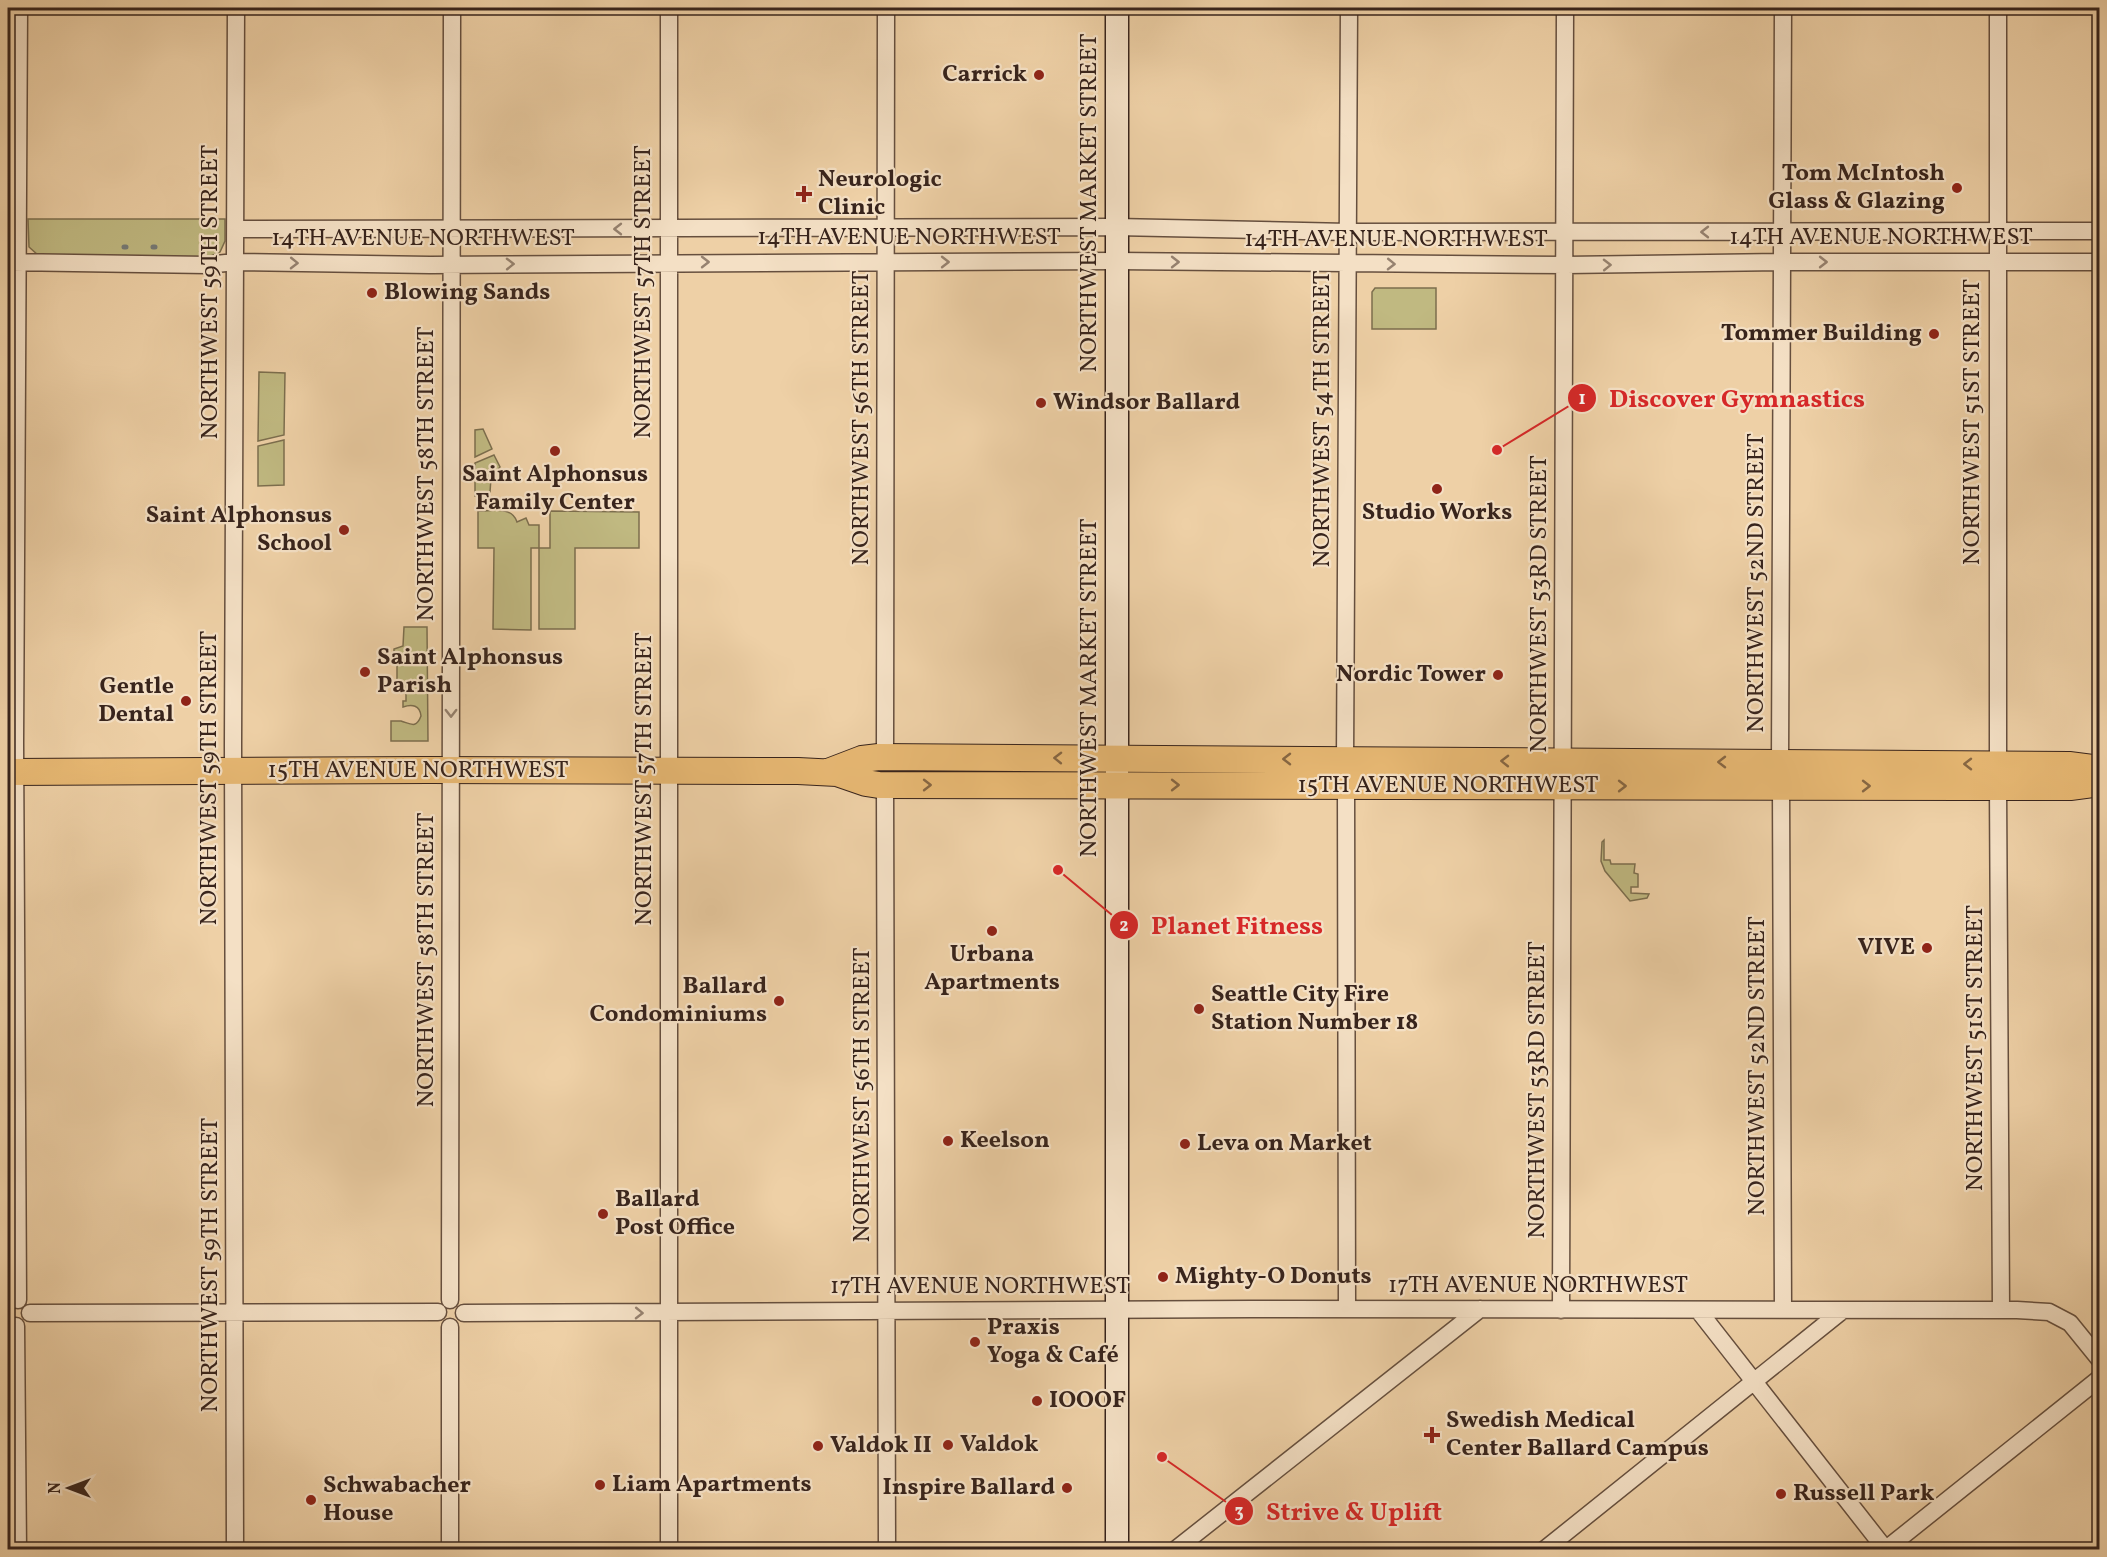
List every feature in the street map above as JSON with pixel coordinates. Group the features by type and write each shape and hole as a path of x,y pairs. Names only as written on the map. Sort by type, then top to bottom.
{"main road":[{"name":"NORTHWEST MARKET STREET","path":"1117,8 1117,1550"},
{"name":"15TH AVENUE NORTHWEST","path":"828,772 862,759 885,757 1345,760 1564,774"},
{"name":"15TH AVENUE NORTHWEST","path":"2069,776 2100,760"},
{"name":"15TH AVENUE NORTHWEST","path":"2069,776 2100,769"},
{"name":"15TH AVENUE NORTHWEST","path":"11,772 451,770 828,772 846,775 866,783 885,784 1116,785 1346,785 1564,774 1998,775 2069,776 2100,783"},
{"name":"15TH AVENUE NORTHWEST","path":"2069,776 2100,790"}],"street":[{"path":"18,1550 12,1324 26,1323 30,1313 27,1304 13,1302 11,772 13,262 19,8"},
{"name":"NORTHWEST 59TH STREET","path":"235,1550 233,771 236,8"},
{"name":"NORTHWEST 58TH STREET","path":"450,1300 452,8"},
{"name":"NORTHWEST 57TH STREET","path":"669,8 667,262 669,1550"},
{"name":"NORTHWEST 56TH STREET","path":"885,757 886,8"},
{"name":"NORTHWEST 54TH STREET","path":"1345,760 1349,8"},
{"name":"NORTHWEST 53RD STREET","path":"1561,1310 1565,8"},
{"name":"NORTHWEST 52ND STREET","path":"1783,8 1780,775 1783,1310"},
{"name":"NORTHWEST 51ST STREET","path":"1998,8 2001,1310"},
{"name":"14TH AVENUE NORTHWEST","path":"236,229 1116,227 1348,232 2100,231"},
{"name":"14TH AVENUE NORTHWEST","path":"13,262 207,265 235,262 452,264 1116,261 1566,265 2100,262"},
{"name":"NORTHWEST 56TH STREET","path":"885,784 887,1550"},
{"path":"1346,785 1347,1309"},
{"path":"450,1300 460,1304 464,1313 461,1323 450,1327 441,1323 438,1312 443,1303 450,1300"},
{"name":"17TH AVENUE NORTHWEST","path":"464,1313 1347,1309 2001,1310 2049,1312 2070,1323 2100,1360"},
{"path":"1175,1550 1480,1310"},
{"path":"1698,1310 1886,1549 2100,1378"},
{"path":"1546,1549 1842,1310"},
{"path":"30,1313 438,1312"},
{"path":"450,1327 450,1550"}],"shaded area":[{"path":"28,219 225,219 225,241 220,252 209,257 44,257 29,247"},
{"path":"1375,288 1436,288 1436,329 1372,329 1372,292"},
{"path":"259,372 285,373 284,435 258,441"},
{"path":"483,429 492,449 475,457 475,430"},
{"path":"284,440 284,485 258,486 258,446"},
{"path":"494,455 500,467 491,478 490,492 482,496 475,496 475,463"},
{"path":"478,511 506,511 515,517 517,522 526,518 529,525 539,525 539,548 531,548 531,630 493,629 494,548 478,548"},
{"path":"550,511 639,512 639,548 575,548 575,629 539,629 539,548 550,548"},
{"path":"404,627 427,627 428,741 391,741 391,721 413,725 421,716 415,706 403,707 403,701 406,701 406,689 397,689 397,655 394,655 394,649 403,646"},
{"path":"1604,840 1604,860 1610,860 1611,864 1635,864 1634,873 1638,874 1638,887 1631,887 1631,893 1649,894 1647,898 1630,901 1605,871 1601,861"}],"place":[{"name":"Carrick","path":"1039,75"},
{"name":"Tom McIntosh Glass & Glazing","path":"1957,188"},
{"name":"Neurologic Clinic","path":"804,194"},
{"name":"Blowing Sands","path":"372,293"},
{"name":"Tommer Building","path":"1934,334"},
{"name":"Windsor Ballard","path":"1041,403"},
{"name":"Discover Gymnastics","path":"1497,450"},
{"name":"Saint Alphonsus Family Center","path":"555,451"},
{"name":"Studio Works","path":"1437,489"},
{"name":"Saint Alphonsus School","path":"344,530"},
{"name":"Saint Alphonsus Parish","path":"365,672"},
{"name":"Nordic Tower","path":"1498,675"},
{"name":"Gentle Dental","path":"186,701"},
{"name":"Planet Fitness","path":"1058,870"},
{"name":"Urbana Apartments","path":"992,931"},
{"name":"VIVE","path":"1927,948"},
{"name":"Ballard Condominiums","path":"779,1001"},
{"name":"Seattle City Fire Station Number 18","path":"1199,1009"},
{"name":"Keelson","path":"948,1141"},
{"name":"Leva on Market","path":"1185,1144"},
{"name":"Ballard Post Office","path":"603,1214"},
{"name":"Mighty-O Donuts","path":"1163,1277"},
{"name":"Praxis Yoga & Café","path":"975,1342"},
{"name":"IOOOF","path":"1037,1401"},
{"name":"Swedish Medical Center Ballard Campus","path":"1432,1435"},
{"name":"Valdok","path":"948,1445"},
{"name":"Valdok II","path":"818,1446"},
{"name":"Strive & Uplift","path":"1162,1457"},
{"name":"Liam Apartments","path":"600,1485"},
{"name":"Inspire Ballard","path":"1067,1488"},
{"name":"Russell Park","path":"1781,1494"},
{"name":"Schwabacher House","path":"311,1500"}]}
